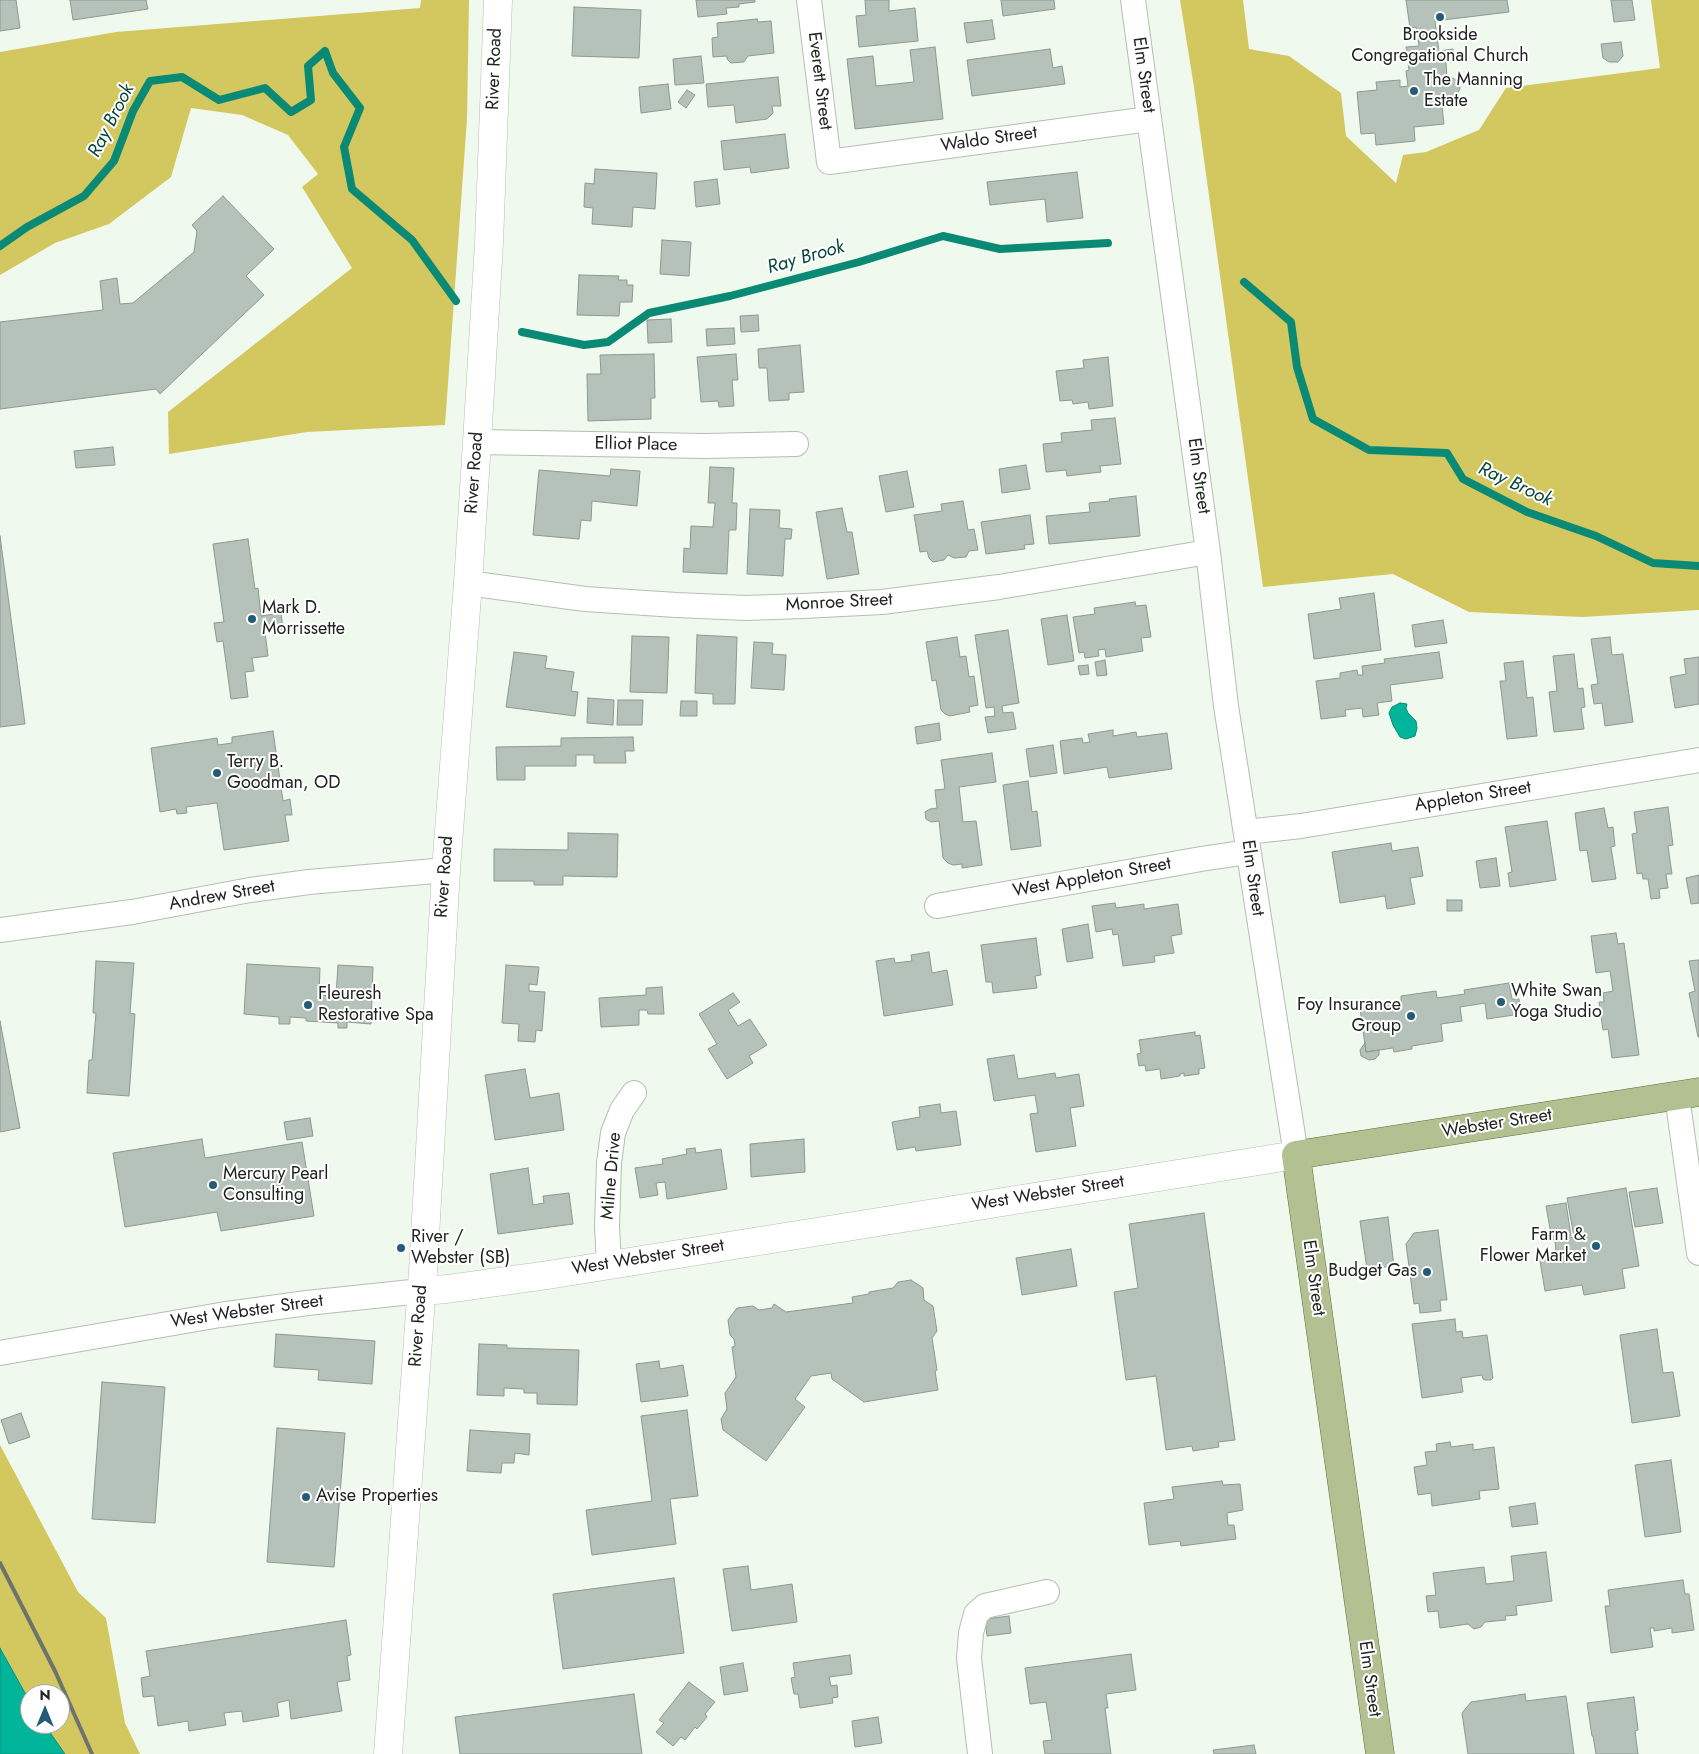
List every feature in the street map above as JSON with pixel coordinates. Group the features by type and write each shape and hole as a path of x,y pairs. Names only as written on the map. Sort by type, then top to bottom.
{"main road":[{"name":"Webster Street","path":"1296,1155 1688,1094"},
{"name":"Elm Street","path":"1296,1155 1380,1754"}],"street":[{"name":"River Road","path":"388,1754 421,1291 446,870 477,442 489,242 498,0"},
{"name":"Everett Street","path":"809,0 829,162"},
{"name":"Elm Street","path":"1133,0 1208,552 1226,706 1296,1155"},
{"name":"Waldo Street","path":"829,162 1148,119"},
{"name":"Elliot Place","path":"477,442 705,446 796,444"},
{"name":"Monroe Street","path":"468,583 585,599 746,608 812,606 882,602 999,588 1208,552"},
{"name":"Appleton Street","path":"1247,842 1301,826 1699,760"},
{"name":"West Appleton Street","path":"937,906 1191,861 1247,842"},
{"name":"Andrew Street","path":"0,930 132,912 250,890 309,882 446,870"},
{"name":"Milne Drive","path":"609,1264 607,1226 609,1163 613,1133 622,1110 634,1093"},
{"path":"1688,1094 1699,1253"},
{"name":"West Webster Street","path":"0,1353 307,1302 456,1288 1296,1155"},
{"path":"980,1754 969,1658 971,1633 976,1614 985,1606 1047,1592"}],"shaded area":[{"path":"421,0 469,0 467,119 445,425 307,432 169,454 168,412 352,268 302,187 318,174 288,135 242,115 191,108 171,177 109,224 55,243 0,275 0,52 116,32 420,8"},
{"path":"1180,0 1243,0 1249,49 1289,56 1341,93 1346,136 1396,183 1403,155 1426,152 1479,130 1506,88 1660,68 1651,0 1699,0 1699,610 1582,617 1469,612 1393,574 1263,587 1194,87"},
{"path":"1400,703 1407,704 1408,713 1416,721 1415,736 1406,739 1400,737 1389,713 1392,707"},
{"path":"0,1445 78,1592 106,1618 125,1723 140,1754 65,1754 51,1734 70,1734 70,1684 20,1684 0,1647"},
{"path":"0,1648 20,1684 20,1734 51,1734 65,1754 0,1754"}],"building":[{"path":"0,0 16,0 20,28 0,31"},
{"path":"70,0 146,0 148,9 73,20"},
{"path":"696,0 755,0 755,2 739,4 739,7 726,8 727,14 698,17"},
{"path":"865,0 889,0 889,11 915,8 918,41 859,47 856,16 866,15"},
{"path":"1001,0 1054,0 1055,9 1003,16"},
{"name":"Brookside Congregational Church","path":"1406,0 1507,0 1509,12 1435,21 1437,37 1418,39 1416,27 1410,28"},
{"path":"1611,0 1632,0 1635,20 1614,22"},
{"path":"574,7 641,10 639,58 572,56"},
{"path":"757,19 758,22 771,21 774,53 748,56 744,62 731,63 727,56 713,57 712,38 718,37 717,23"},
{"path":"992,20 995,39 967,43 964,23"},
{"name":"The Manning Estate","path":"1437,37 1439,51 1453,49 1454,62 1446,62 1447,78 1453,78 1458,82 1460,88 1457,96 1441,98 1444,124 1414,127 1415,141 1376,145 1375,133 1361,134 1357,92 1377,90 1376,82 1400,80 1400,87 1408,86 1406,71 1409,70 1406,47 1419,46 1418,39"},
{"path":"1621,42 1623,56 1618,62 1609,62 1603,58 1601,44"},
{"path":"935,47 943,119 855,129 847,59 873,56 876,86 914,82 910,50"},
{"path":"1050,49 1053,68 1062,66 1065,84 972,96 967,60"},
{"path":"701,56 704,83 675,85 673,59"},
{"path":"778,77 781,106 772,106 773,113 767,119 736,123 734,105 708,107 706,84"},
{"path":"668,84 671,109 641,113 639,87"},
{"path":"687,90 695,95 686,108 678,102"},
{"path":"785,134 789,168 751,173 750,167 724,170 721,141"},
{"path":"595,169 657,173 655,209 633,207 632,227 592,224 593,208 584,207 585,183 594,184"},
{"path":"1077,172 1083,218 1047,222 1045,199 990,205 987,182"},
{"path":"717,179 720,204 696,207 694,182"},
{"path":"223,196 274,249 246,276 264,295 160,394 156,389 0,409 0,322 103,310 100,281 117,278 120,304 133,303 194,252 197,231 192,225"},
{"path":"662,240 691,242 689,276 660,274"},
{"path":"579,275 619,276 618,280 627,280 627,285 633,285 632,302 620,302 619,316 577,315"},
{"path":"758,315 759,331 741,332 740,316"},
{"path":"671,319 672,342 648,343 647,320"},
{"path":"734,328 735,344 707,346 706,329"},
{"path":"800,345 804,392 789,393 789,400 769,401 767,368 759,368 758,349"},
{"path":"654,354 655,398 651,398 651,419 588,421 587,374 601,374 600,355"},
{"path":"736,354 738,380 732,380 734,406 719,407 718,401 701,402 697,357"},
{"path":"1108,357 1113,406 1089,409 1088,402 1073,404 1072,400 1060,401 1056,371 1084,368 1083,360"},
{"path":"1115,418 1121,464 1100,466 1101,472 1067,476 1066,470 1046,472 1043,444 1062,442 1061,433 1092,430 1091,420"},
{"path":"113,447 115,465 76,468 74,451"},
{"path":"1026,465 1030,489 1002,493 999,469"},
{"path":"710,467 734,468 732,503 737,503 736,530 729,530 727,574 683,572 684,548 690,549 691,526 713,527 715,503 708,503"},
{"path":"611,469 640,471 637,506 592,501 591,521 581,520 579,539 533,535 539,470 610,476"},
{"path":"907,471 914,507 886,512 879,476"},
{"path":"1136,496 1140,536 1049,544 1046,516 1090,512 1089,503"},
{"path":"963,501 968,530 974,529 978,550 969,551 966,557 954,558 948,555 944,560 933,562 929,558 927,551 920,552 914,515 942,511 941,504"},
{"path":"842,508 847,532 852,532 859,574 827,579 816,512"},
{"path":"750,509 780,510 779,528 792,529 791,539 785,539 783,576 747,574"},
{"path":"1030,515 1034,544 1024,545 1025,549 986,554 981,522"},
{"path":"0,536 25,724 0,727"},
{"name":"Mark D. Morrissette","path":"248,539 255,589 258,588 261,616 281,613 283,629 265,632 268,656 252,658 254,671 245,672 248,697 231,699 223,641 217,642 214,623 224,622 213,544"},
{"path":"1374,593 1381,650 1314,659 1308,614 1341,609 1339,598"},
{"path":"1135,602 1136,606 1146,605 1151,637 1141,638 1143,651 1106,657 1105,649 1098,650 1099,656 1085,658 1084,652 1079,653 1073,617 1095,614 1094,608"},
{"path":"1067,615 1074,661 1048,665 1041,619"},
{"path":"1443,620 1447,643 1415,647 1412,625"},
{"path":"1008,630 1019,703 1002,706 1003,713 1013,712 1016,729 988,733 985,717 995,716 994,707 986,708 975,635"},
{"path":"697,635 737,637 735,704 713,704 713,694 695,693"},
{"path":"632,636 669,637 667,693 630,692"},
{"path":"957,637 960,657 966,656 969,677 974,676 978,705 969,707 970,712 950,716 941,710 936,680 932,681 926,642"},
{"path":"1610,637 1612,655 1623,654 1633,722 1605,726 1602,703 1594,704 1591,685 1598,684 1591,639"},
{"path":"754,642 773,643 772,654 786,655 784,690 751,688"},
{"path":"514,652 547,656 545,668 574,672 571,691 578,692 575,716 506,707"},
{"path":"1439,652 1443,678 1390,685 1392,701 1377,703 1379,715 1363,717 1362,708 1345,710 1346,716 1321,719 1316,681 1340,678 1340,673 1357,670 1358,675 1363,675 1362,666 1385,663 1384,659"},
{"path":"1574,654 1578,689 1583,688 1585,707 1581,708 1584,729 1554,732 1549,692 1557,691 1553,656"},
{"path":"1699,657 1699,704 1675,708 1670,677 1686,674 1684,659"},
{"path":"1105,660 1107,675 1097,676 1095,662"},
{"path":"1523,661 1527,698 1533,697 1537,736 1507,739 1500,681 1506,681 1504,663"},
{"path":"1088,665 1089,674 1080,675 1078,666"},
{"path":"588,698 614,700 613,725 587,723"},
{"path":"618,700 643,700 642,725 617,725"},
{"path":"681,701 697,701 697,716 680,716"},
{"path":"939,723 941,740 917,744 915,727"},
{"path":"1113,730 1113,736 1136,732 1137,737 1167,733 1172,769 1109,778 1107,767 1064,774 1060,741 1082,738 1083,743 1090,742 1088,734"},
{"name":"Terry B. Goodman, OD","path":"273,731 283,801 290,799 292,815 285,815 289,841 224,850 217,803 186,807 187,813 177,814 176,809 160,812 151,748 217,738 218,745 232,743 232,737"},
{"path":"633,737 634,751 625,751 626,763 594,763 594,755 576,755 576,766 525,766 525,780 497,780 496,747 561,746 561,738"},
{"path":"1053,745 1057,773 1030,777 1026,749"},
{"path":"992,753 996,782 959,787 963,822 976,821 982,865 962,868 962,864 953,865 943,858 939,821 931,822 926,819 925,812 937,808 935,790 945,789 941,760"},
{"path":"1028,781 1032,812 1037,811 1041,846 1011,850 1003,785"},
{"path":"1668,807 1673,845 1668,846 1672,874 1666,874 1668,888 1659,889 1660,898 1651,899 1648,879 1643,879 1642,873 1637,874 1632,834 1637,833 1634,812"},
{"path":"1604,808 1608,828 1613,827 1615,846 1611,847 1616,879 1592,882 1587,850 1580,851 1575,813"},
{"path":"1547,821 1556,880 1510,887 1508,873 1512,872 1505,827"},
{"path":"568,833 618,834 617,877 563,876 563,885 534,885 534,881 494,881 494,849 568,850"},
{"path":"1391,843 1392,851 1418,847 1423,876 1410,878 1415,904 1387,909 1385,896 1340,903 1332,852"},
{"path":"1496,858 1500,886 1480,888 1476,861"},
{"path":"1699,875 1699,903 1691,904 1686,878"},
{"path":"1447,900 1462,900 1462,911 1447,911"},
{"path":"1115,903 1116,908 1144,904 1144,909 1178,904 1182,934 1171,936 1174,953 1154,956 1155,962 1123,966 1118,934 1113,935 1112,929 1096,932 1092,906"},
{"path":"1088,924 1093,958 1067,962 1062,929"},
{"path":"1616,933 1618,944 1624,943 1639,1055 1612,1058 1608,1029 1603,1030 1599,1002 1604,1002 1603,993 1613,991 1610,971 1596,973 1591,936"},
{"path":"1036,938 1041,975 1035,976 1037,988 993,993 992,982 986,982 981,945"},
{"path":"929,952 932,973 947,970 953,1005 884,1016 876,961 894,958 895,963 912,961 911,955"},
{"path":"1699,960 1698,1037 1689,993 1695,991 1689,961"},
{"path":"96,961 134,963 130,1013 135,1014 129,1096 87,1093 89,1060 92,1060 96,1013 93,1013"},
{"name":"Fleuresh Restorative Spa","path":"247,964 320,968 319,995 336,996 338,965 373,967 371,1024 347,1022 347,1028 338,1028 338,1023 306,1021 306,1018 290,1017 290,1024 279,1024 279,1017 244,1014"},
{"path":"506,965 539,967 537,985 529,984 529,991 545,992 542,1031 536,1030 535,1042 518,1041 519,1024 502,1023"},
{"name":"Foy Insurance Group","path":"1509,983 1512,999 1519,999 1521,1014 1487,1019 1485,1003 1460,1007 1462,1021 1441,1024 1443,1041 1412,1046 1412,1049 1394,1052 1393,1048 1366,1052 1360,1008 1401,1002 1401,996 1436,991 1437,998 1465,994 1464,990"},
{"path":"662,987 664,1014 648,1014 647,1010 639,1010 639,1025 601,1027 599,998 646,995 646,988"},
{"path":"733,993 740,1002 728,1010 738,1026 750,1019 767,1045 749,1056 753,1063 727,1079 708,1049 717,1044 699,1014"},
{"path":"0,1021 20,1128 0,1132"},
{"path":"1195,1032 1195,1036 1200,1035 1205,1068 1199,1069 1199,1074 1184,1076 1184,1073 1180,1074 1180,1076 1161,1079 1160,1069 1146,1071 1145,1065 1139,1066 1137,1054 1141,1053 1139,1040"},
{"path":"1365,1043 1366,1052 1379,1050 1379,1055 1375,1059 1369,1060 1361,1056 1360,1050"},
{"path":"1014,1055 1018,1079 1055,1073 1056,1078 1079,1074 1084,1106 1070,1108 1076,1146 1036,1152 1030,1114 1038,1113 1035,1095 994,1101 987,1059"},
{"path":"525,1069 530,1098 559,1093 564,1130 495,1140 485,1075"},
{"path":"940,1104 941,1113 956,1111 961,1145 916,1151 915,1147 897,1150 892,1122 920,1117 919,1107"},
{"path":"310,1118 313,1136 287,1140 284,1122"},
{"name":"Mercury Pearl Consulting","path":"202,1139 205,1158 302,1142 314,1216 221,1231 217,1212 125,1227 113,1153"},
{"path":"804,1139 805,1172 751,1177 750,1144"},
{"path":"695,1148 696,1153 721,1149 727,1189 667,1199 665,1182 656,1183 658,1195 640,1198 635,1168 663,1164 662,1159 687,1154 686,1149"},
{"path":"528,1168 533,1205 544,1203 543,1196 569,1193 573,1224 498,1234 490,1174"},
{"name":"Farm & Flower Market","path":"1626,1188 1639,1266 1622,1269 1625,1288 1584,1295 1582,1285 1545,1291 1539,1255 1556,1252 1555,1241 1574,1237 1567,1198"},
{"path":"1657,1188 1663,1223 1635,1227 1629,1192"},
{"path":"1566,1203 1571,1236 1552,1240 1546,1206"},
{"path":"1204,1213 1235,1440 1218,1442 1219,1447 1193,1451 1192,1446 1166,1450 1156,1376 1126,1380 1114,1292 1138,1288 1129,1224"},
{"path":"1388,1217 1394,1266 1367,1269 1360,1221"},
{"name":"Budget Gas","path":"1438,1230 1447,1300 1440,1300 1441,1311 1420,1313 1419,1303 1414,1304 1406,1244 1414,1233"},
{"path":"1071,1249 1077,1286 1022,1295 1016,1258"},
{"path":"911,1280 923,1288 924,1300 933,1306 937,1331 932,1338 938,1390 864,1402 832,1379 831,1373 811,1376 795,1399 805,1407 766,1461 723,1430 721,1419 727,1409 725,1393 736,1377 732,1347 735,1346 734,1339 730,1335 728,1320 737,1308 753,1306 759,1310 772,1308 774,1304 786,1312 853,1303 852,1297 893,1288 898,1282"},
{"path":"1455,1319 1456,1332 1462,1331 1463,1338 1487,1335 1493,1378 1485,1380 1482,1375 1461,1378 1463,1392 1422,1398 1412,1324"},
{"path":"1657,1329 1663,1373 1673,1372 1680,1416 1632,1423 1620,1335"},
{"path":"276,1334 375,1341 372,1384 318,1380 319,1370 274,1367"},
{"path":"479,1344 507,1345 507,1348 579,1350 577,1405 537,1404 537,1393 524,1393 524,1389 504,1388 504,1396 477,1395"},
{"path":"659,1361 660,1369 683,1365 688,1396 641,1402 636,1364"},
{"path":"102,1382 165,1387 155,1523 92,1519"},
{"path":"687,1410 698,1496 670,1499 676,1544 592,1555 586,1510 652,1501 641,1416"},
{"path":"21,1413 30,1437 9,1444 1,1420"},
{"name":"Avise Properties","path":"277,1428 345,1433 334,1567 267,1562"},
{"path":"470,1430 530,1434 529,1455 515,1453 514,1463 502,1463 501,1473 467,1471"},
{"path":"1450,1442 1451,1447 1473,1444 1473,1450 1494,1447 1499,1489 1479,1491 1480,1499 1432,1506 1431,1493 1418,1495 1414,1467 1427,1465 1425,1452 1437,1451 1436,1444"},
{"path":"1671,1460 1681,1532 1645,1537 1635,1465"},
{"path":"1222,1481 1223,1485 1240,1484 1243,1510 1227,1513 1228,1525 1234,1525 1236,1539 1181,1546 1180,1541 1149,1545 1144,1503 1174,1499 1172,1487"},
{"path":"1535,1503 1538,1524 1512,1527 1509,1507"},
{"path":"1546,1552 1552,1601 1516,1606 1517,1615 1505,1616 1506,1620 1485,1622 1481,1627 1474,1629 1468,1624 1440,1628 1438,1611 1428,1612 1426,1596 1436,1595 1433,1573 1484,1567 1486,1584 1514,1581 1511,1556"},
{"path":"748,1566 751,1590 792,1584 797,1622 732,1631 723,1569"},
{"path":"674,1578 684,1653 563,1669 553,1594"},
{"path":"1683,1580 1685,1594 1689,1594 1694,1630 1672,1633 1672,1628 1654,1631 1654,1628 1650,1628 1653,1647 1611,1653 1605,1606 1610,1606 1608,1590"},
{"path":"1009,1616 1011,1633 987,1636 985,1619"},
{"path":"346,1620 351,1655 347,1656 350,1680 337,1682 342,1711 291,1719 289,1700 277,1703 279,1716 243,1722 242,1711 224,1713 226,1725 189,1731 188,1721 158,1726 154,1696 143,1697 141,1678 150,1676 146,1651"},
{"path":"1131,1654 1136,1690 1106,1694 1108,1708 1105,1708 1111,1754 1045,1754 1043,1741 1052,1740 1046,1702 1030,1704 1025,1668"},
{"path":"850,1655 852,1674 829,1677 831,1686 837,1685 838,1697 832,1698 833,1703 800,1708 798,1694 794,1694 791,1678 795,1677 793,1663"},
{"path":"743,1663 748,1691 724,1695 720,1667"},
{"path":"689,1682 715,1702 705,1714 707,1717 697,1729 695,1727 685,1740 681,1737 673,1746 656,1732 664,1723 659,1720"},
{"path":"634,1694 642,1754 460,1754 455,1717"},
{"path":"1525,1694 1526,1701 1566,1696 1574,1754 1468,1754 1462,1713 1471,1702"},
{"path":"1634,1697 1638,1730 1635,1731 1638,1754 1596,1754 1587,1703"},
{"path":"878,1717 882,1743 855,1747 852,1721"},
{"path":"1254,1745 1256,1754 1214,1754 1213,1750"}],"waterway":[{"name":"Ray Brook","path":"0,246 27,227 84,196 114,161 133,111 150,81 182,77 219,100 265,88 291,112 311,100 308,66 325,51 333,73 360,108 344,147 352,189 412,240 456,301"},
{"name":"Ray Brook","path":"522,332 584,345 608,342 649,313 730,296 859,262 943,236 1000,249 1108,243"},
{"name":"Ray Brook","path":"1244,282 1291,322 1297,367 1313,419 1369,450 1447,453 1463,479 1527,512 1596,536 1653,563 1699,566"}],"railway":[{"path":"0,1563 55,1671 92,1754"}],"place":[{"name":"Brookside Congregational Church","path":"1440,17"},
{"name":"The Manning Estate","path":"1414,91"},
{"name":"Mark D. Morrissette","path":"252,619"},
{"name":"Terry B. Goodman, OD","path":"217,773"},
{"name":"White Swan Yoga Studio","path":"1501,1002"},
{"name":"Fleuresh Restorative Spa","path":"308,1005"},
{"name":"Foy Insurance Group","path":"1411,1016"},
{"name":"Mercury Pearl Consulting","path":"213,1185"},
{"name":"Farm & Flower Market","path":"1596,1246"},
{"name":"River / Webster (SB)","path":"401,1248"},
{"name":"Budget Gas","path":"1427,1272"},
{"name":"Avise Properties","path":"306,1497"}]}
